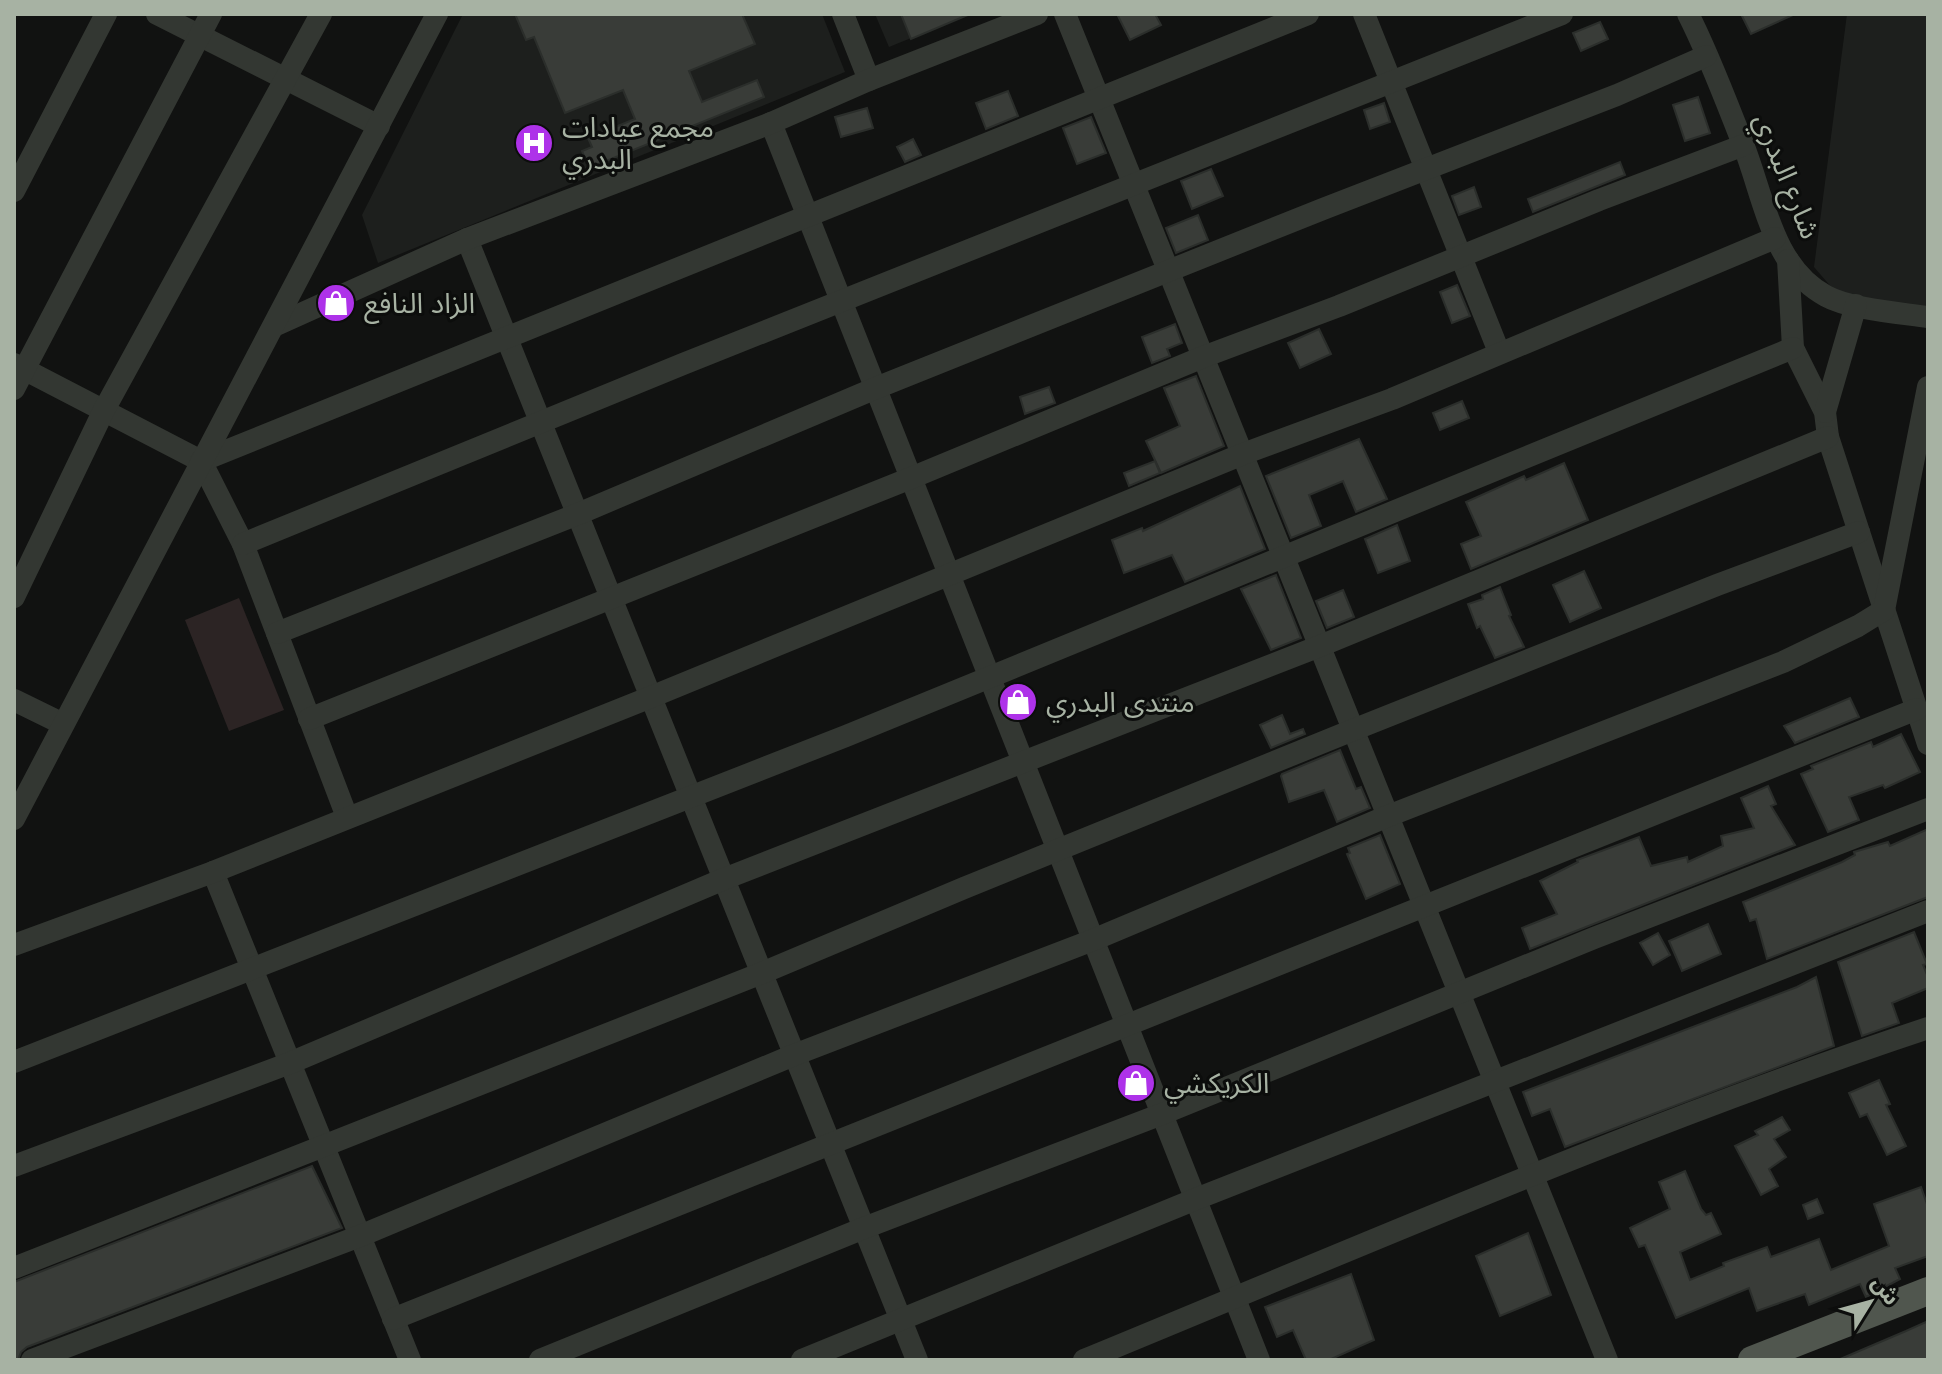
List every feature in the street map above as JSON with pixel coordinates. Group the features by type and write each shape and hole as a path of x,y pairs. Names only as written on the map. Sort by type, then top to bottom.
{"main road":[{"path":"1752,1360 1928,1291"}],"street":[{"path":"14,191 106,14"},
{"path":"157,14 379,126"},
{"path":"211,14 17,374 104,410 201,461 243,544 347,817"},
{"path":"14,597 104,410 321,14"},
{"path":"14,819 437,14"},
{"path":"843,14 869,80"},
{"path":"274,326 467,239 771,123 869,80 1037,14"},
{"path":"1065,14 1607,1360"},
{"path":"201,461 1308,14"},
{"path":"1364,14 1499,352"},
{"path":"243,544 1270,128 1392,84 1562,14"},
{"name":"شارع البدري","path":"1688,14 1744,145 1775,238 1788,260 1812,288 1830,299 1928,317"},
{"path":"277,633 578,514 876,388 1617,95 1706,56"},
{"path":"771,123 1259,1360"},
{"path":"309,719 911,478 1203,357 1744,145"},
{"path":"14,945 213,872 651,697 1243,454 1392,399 1775,238"},
{"path":"467,239 917,1360"},
{"path":"1788,260 1793,348 1825,412 1828,437 1928,744"},
{"path":"1825,412 1856,305"},
{"path":"14,1062 846,736 1793,348"},
{"path":"32,1360 360,1236 794,1055 1093,940 1388,816 1783,662 1858,626 1884,610 1928,387"},
{"path":"14,1166 290,1063 724,879 1320,646 1828,437"},
{"path":"14,1268 762,973 1353,730 1859,532"},
{"path":"14,700 63,724"},
{"path":"393,1319 1917,709"},
{"path":"540,1360 864,1228 1162,1114 1459,992 1928,809"},
{"path":"213,872 410,1360"},
{"path":"802,1360 1196,1199 1928,911"},
{"path":"1084,1360 1533,1176 1849,1054 1928,1028"}],"shaded area":[{"name":"مجمع عيادات البدري","path":"463,14 822,14 845,72 378,263 362,215"},
{"path":"875,14 970,14 889,47"},
{"path":"1847,14 1928,14 1928,327 1858,318 1814,267"},
{"path":"239,598 284,710 229,731 185,620"}],"building":[{"path":"515,14 742,14 755,44 689,71 702,102 757,80 764,97 589,168 582,151 592,147 588,138 635,119 623,90 565,113 534,37 526,40"},
{"path":"901,14 970,14 911,39"},
{"path":"1117,14 1155,14 1161,25 1130,40"},
{"path":"1741,14 1795,14 1751,34"},
{"path":"1600,22 1608,39 1581,51 1573,33"},
{"path":"1008,91 1018,116 986,129 976,103"},
{"path":"1698,97 1710,133 1685,141 1673,105"},
{"path":"1384,103 1390,122 1370,129 1364,110"},
{"path":"867,108 873,128 841,137 835,117"},
{"path":"1091,117 1106,153 1077,164 1063,128"},
{"path":"913,139 921,155 905,162 897,147"},
{"path":"1620,162 1625,175 1533,212 1528,199"},
{"path":"1211,169 1223,196 1192,209 1181,181"},
{"path":"1474,187 1481,207 1459,215 1452,196"},
{"path":"1198,215 1208,240 1176,253 1166,228"},
{"path":"1457,285 1470,316 1452,323 1440,292"},
{"path":"1175,324 1182,343 1167,349 1170,356 1152,363 1142,337"},
{"path":"1319,329 1331,354 1300,368 1288,343"},
{"path":"1196,376 1224,446 1161,473 1146,441 1180,426 1164,388"},
{"path":"1049,387 1055,403 1025,414 1020,397"},
{"path":"1462,401 1469,418 1440,430 1433,413"},
{"path":"1359,439 1387,499 1356,512 1343,481 1309,495 1321,526 1291,538 1266,476"},
{"path":"1155,461 1160,473 1129,486 1124,473"},
{"path":"1564,463 1588,520 1471,569 1461,544 1481,536 1466,502 1524,476 1526,480"},
{"path":"1240,486 1265,549 1185,582 1172,555 1124,573 1112,540 1142,528 1143,531"},
{"path":"1397,525 1410,561 1378,573 1365,539"},
{"path":"1584,571 1601,608 1570,622 1553,585"},
{"path":"1276,575 1301,638 1271,650 1241,589"},
{"path":"1500,587 1509,616 1524,647 1495,658 1480,626 1477,628 1468,604 1483,599 1482,595"},
{"path":"1343,590 1354,617 1327,628 1316,601"},
{"path":"1850,698 1859,717 1795,743 1784,726"},
{"path":"1282,715 1290,734 1303,729 1305,734 1271,748 1260,725"},
{"path":"1901,734 1920,772 1885,788 1883,785 1849,797 1859,820 1828,832 1801,774 1813,769 1811,766 1871,742 1873,747"},
{"path":"1340,750 1356,789 1361,787 1370,808 1337,822 1324,790 1289,802 1282,774"},
{"path":"1768,786 1776,804 1771,806 1795,845 1530,949 1522,928 1557,914 1540,881 1577,860 1639,837 1651,866 1687,857 1688,862 1723,846 1721,836 1754,828 1741,798"},
{"path":"1928,829 1928,897 1767,959 1756,919 1750,921 1743,902 1842,862 1855,855 1854,852 1888,842 1890,846"},
{"path":"1380,835 1400,884 1366,899 1347,854 1350,853 1348,848"},
{"path":"1708,924 1721,954 1682,971 1669,941"},
{"path":"1914,932 1927,964 1923,965 1928,988 1892,1003 1899,1023 1862,1036 1838,962"},
{"path":"1658,933 1670,955 1653,965 1640,943"},
{"path":"1816,977 1834,1046 1565,1147 1550,1109 1532,1116 1523,1092"},
{"path":"1879,1080 1890,1104 1886,1105 1906,1146 1887,1155 1867,1114 1860,1117 1849,1093"},
{"path":"1782,1117 1790,1130 1774,1139 1786,1157 1769,1169 1778,1186 1761,1195 1735,1146 1758,1135 1755,1131"},
{"path":"312,1166 342,1228 27,1347 18,1360 14,1360 14,1282"},
{"path":"1685,1171 1701,1209 1706,1215 1711,1213 1721,1234 1680,1252 1690,1280 1724,1266 1723,1263 1767,1247 1771,1257 1819,1239 1831,1270 1889,1246 1874,1204 1921,1187 1928,1207 1928,1256 1895,1268 1900,1279 1866,1297 1860,1284 1809,1305 1805,1294 1757,1311 1749,1288 1676,1318 1645,1245 1639,1247 1630,1228 1670,1209 1659,1182"},
{"path":"1817,1199 1823,1213 1808,1219 1803,1205"},
{"path":"1528,1233 1551,1295 1500,1316 1476,1256"},
{"path":"1351,1274 1374,1340 1329,1360 1306,1360 1293,1330 1277,1337 1265,1307"},
{"path":"1928,1321 1928,1360 1838,1360 1906,1331"}],"place":[{"name":"مجمع عيادات البدري","path":"534,143"},
{"name":"الزاد النافع","path":"336,303"},
{"name":"منتدى البدري","path":"1018,702"},
{"name":"الكريكشي","path":"1136,1083"}]}
